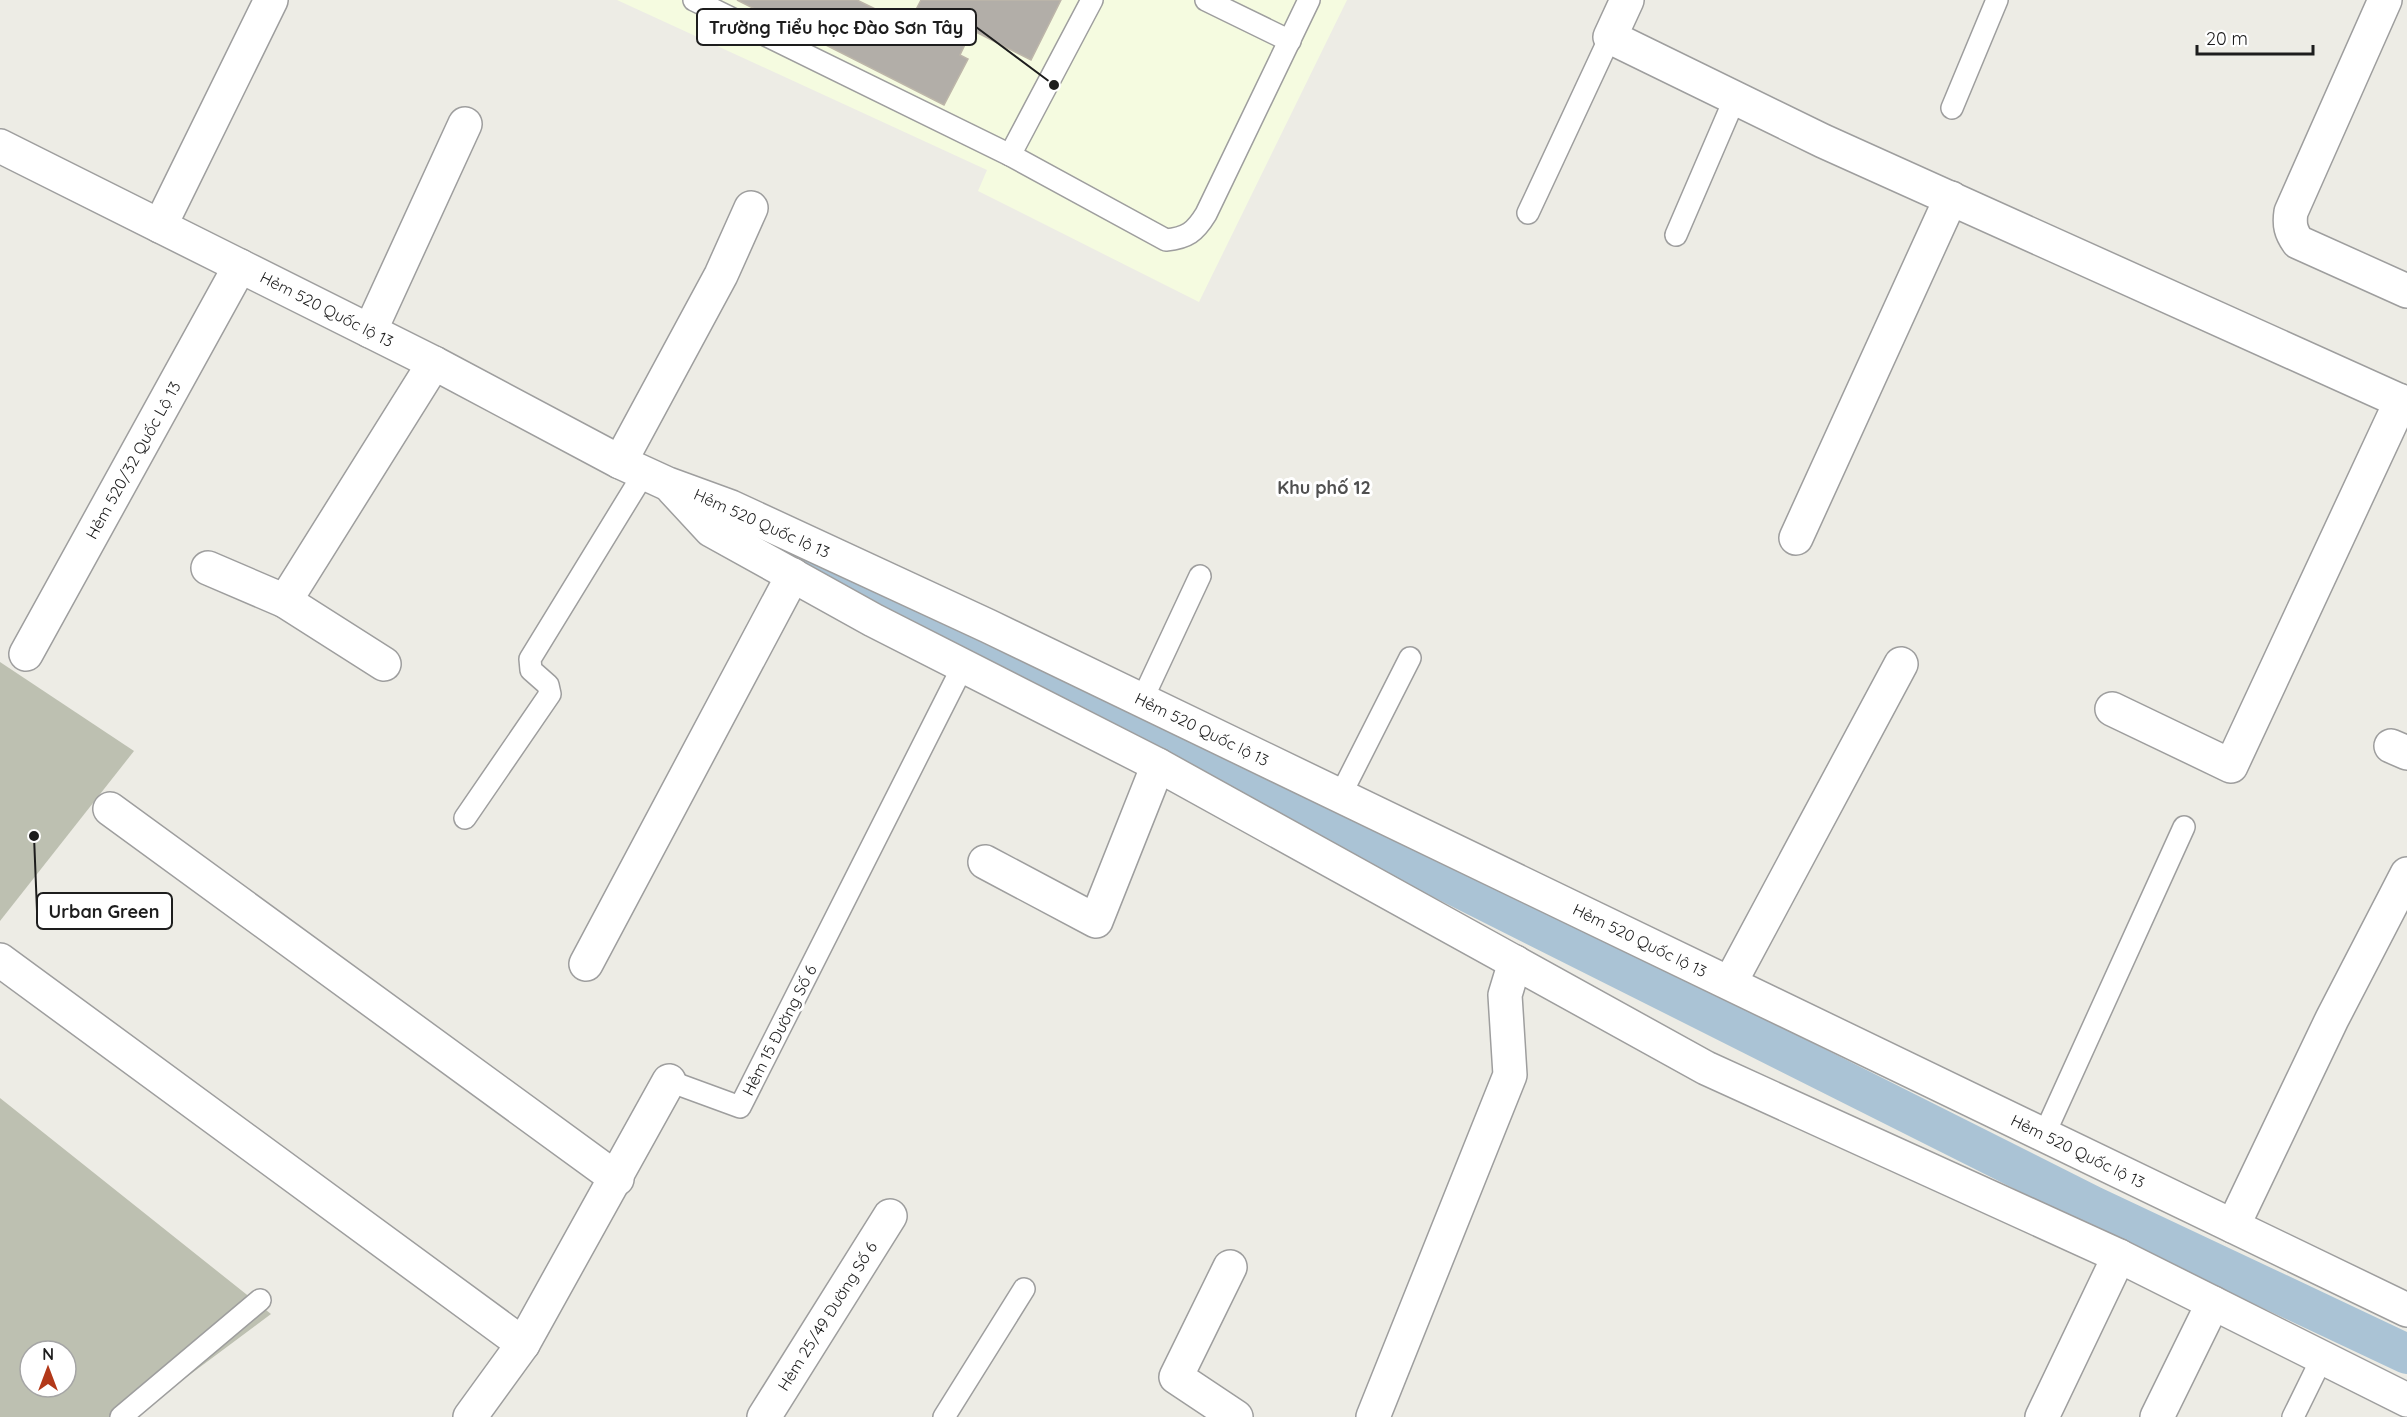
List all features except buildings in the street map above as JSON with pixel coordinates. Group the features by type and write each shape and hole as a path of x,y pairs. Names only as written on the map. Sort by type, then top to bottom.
{"street":[{"path":"160,226 271,0"},
{"path":"1627,0 1610,37 1951,198 2404,403 2231,766 2112,709"},
{"path":"2385,0 2291,212 2290,223 2292,233 2298,242 2407,291"},
{"path":"370,331 465,124"},
{"name":"Hẻm 520 Quốc lộ 13","path":"0,146 434,363 644,473 731,507 1142,700 2407,1310"},
{"path":"1796,538 1951,198"},
{"path":"751,208 721,275 644,473 711,530 963,666 1158,765 1706,1068 2119,1256 2407,1400"},
{"name":"Hẻm 520/32 Quốc Lộ 13","path":"26,654 240,266"},
{"path":"285,601 434,363"},
{"path":"208,568 285,601 384,664"},
{"path":"586,964 793,575"},
{"path":"1730,984 1901,664"},
{"path":"985,862 1096,921 1158,765"},
{"path":"110,808 616,1179"},
{"path":"2233,1226 2332,1019 2407,874"},
{"path":"0,960 523,1344"},
{"path":"1373,1417 1509,1075 1505,995 1515,962"},
{"name":"Hẻm 15 Đường Số 6","path":"470,1417 523,1344 669,1081"},
{"name":"Hẻm 25/49 Đường Số 6","path":"764,1417 890,1216"},
{"path":"2042,1417 2119,1256"},
{"path":"1230,1267 1176,1377 1236,1417"},
{"path":"2157,1417 2212,1303"}],"lane":[{"path":"694,0 1010,155 1166,240 1185,238 1196,230 1206,214 1309,0"},
{"path":"1010,155 1092,0"},
{"path":"1206,0 1290,40"},
{"path":"1952,108 1997,0"},
{"path":"1528,213 1610,37"},
{"path":"1676,235 1736,98"},
{"path":"465,818 550,694 548,685 531,670 530,659 644,473"},
{"path":"1142,700 1200,576"},
{"path":"1340,796 1410,658"},
{"name":"Hẻm 15 Đường Số 6","path":"669,1081 740,1107 963,666"},
{"path":"2044,1135 2184,827"},
{"path":"944,1417 1024,1289"},
{"path":"120,1417 260,1299"},
{"path":"2293,1417 2322,1358"}],"shaded area":[{"path":"617,0 1347,0 1199,302 978,191 987,170"},
{"path":"0,662 134,751 0,921"},
{"path":"0,1098 271,1314 133,1417 0,1417"}],"waterway":[{"path":"794,560 1169,742 2093,1206 2407,1354"}],"place":[{"name":"Trường Tiểu học Đào Sơn Tây","path":"1054,85"},
{"name":"Urban Green","path":"34,836"}],"district":[{"name":"Khu phố 12","path":"1324,488"}]}
